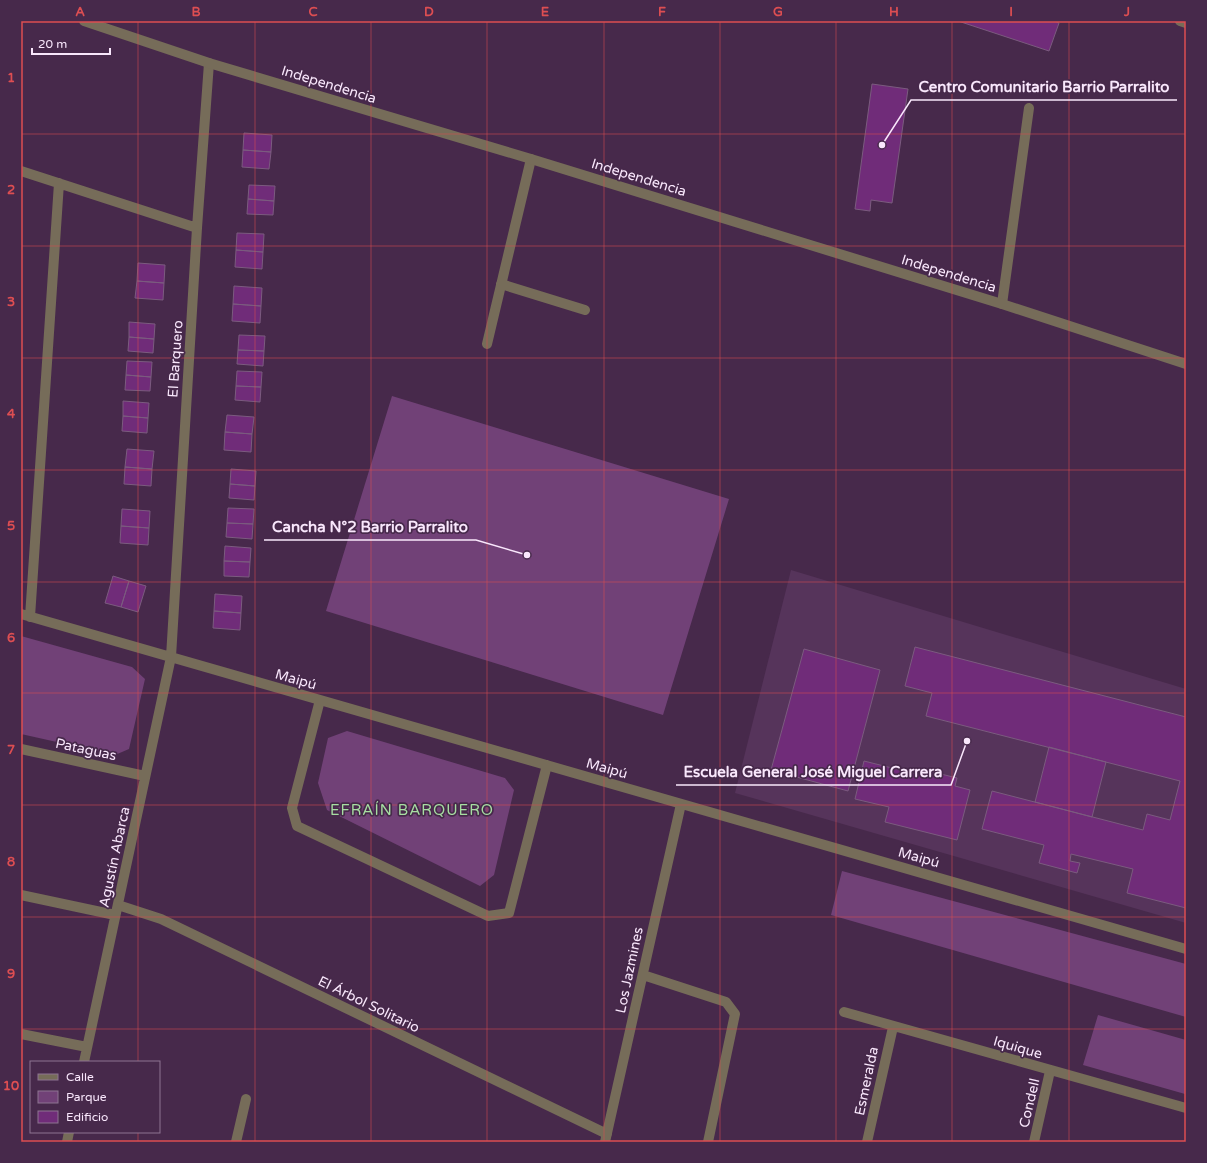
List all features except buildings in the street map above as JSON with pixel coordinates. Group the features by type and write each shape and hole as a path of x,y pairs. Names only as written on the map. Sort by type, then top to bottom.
{"street":[{"name":"Independencia","path":"84,21 209,63 531,159 1002,304 1186,364"},
{"path":"1180,21 1186,23"},
{"name":"El Barquero","path":"171,657 197,228 209,63"},
{"path":"1002,304 1029,108"},
{"path":"487,344 531,159"},
{"path":"21,171 197,228"},
{"path":"25,615 59,183"},
{"path":"501,284 585,310"},
{"name":"Maipú","path":"25,615 1186,949"},
{"name":"Agustín Abarca","path":"84,1061 171,657"},
{"path":"320,700 292,808 297,826 488,916 509,912 547,765"},
{"name":"Pataguas","path":"21,749 145,776"},
{"name":"Los Jazmines","path":"606,1138 681,804"},
{"path":"21,896 116,915"},
{"name":"El Árbol Solitario","path":"118,905 161,919 606,1138"},
{"path":"642,974 726,1002 735,1014 708,1142"},
{"name":"Iquique","path":"844,1012 1186,1108"},
{"name":"Esmeralda","path":"867,1142 893,1026"},
{"path":"21,1034 87,1047"},
{"name":"Condell","path":"1034,1142 1050,1071"},
{"path":"236,1142 246,1098"}],"shaded area":[{"path":"791,570 1186,689 1186,923 735,793"}],"green space":[{"path":"392,396 729,499 663,715 326,611"},
{"path":"21,636 132,667 145,679 129,749 115,755 21,734"},
{"path":"347,731 505,778 514,790 494,875 480,886 327,810 318,783 328,738"},
{"path":"842,871 1186,964 1186,1017 831,915"},
{"path":"1098,1015 1186,1040 1185,1094 1083,1065"}],"place":[{"name":"Centro Comunitario Barrio Parralito","path":"882,145"},
{"name":"Cancha N°2 Barrio Parralito","path":"527,555"},
{"name":"Escuela General José Miguel Carrera","path":"967,741"}],"district":[{"name":"EFRAÍN BARQUERO","path":"412,810"}]}
